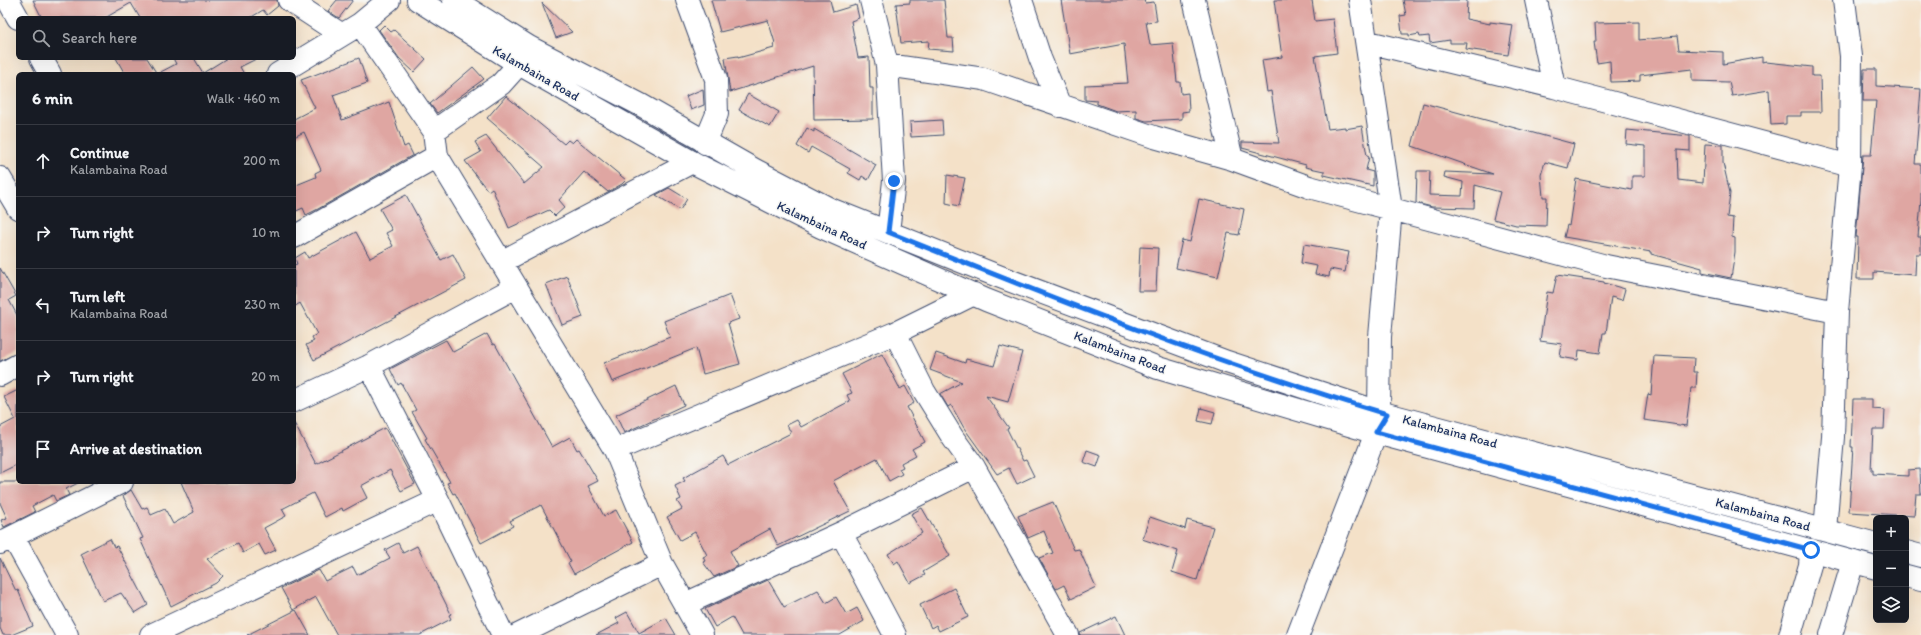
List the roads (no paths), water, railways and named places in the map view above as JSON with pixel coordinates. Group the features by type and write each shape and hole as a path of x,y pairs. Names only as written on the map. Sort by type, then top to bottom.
{"street":[{"path":"8,0 17,16"},
{"path":"289,0 351,30 434,131 437,156 615,450 662,564 702,635"},
{"path":"281,72 351,30 388,0"},
{"name":"Kalambaina Road","path":"418,0 519,64 692,162 821,227 974,294 1158,368 1381,420 1873,543"},
{"name":"Kalambaina Road","path":"454,0 529,47 641,105 705,142 830,209 998,276 1381,420 1811,550 1873,567"},
{"path":"687,0 716,78 717,114 705,142"},
{"path":"871,0 887,65 894,181 888,232"},
{"path":"1021,0 1040,58 1060,106"},
{"path":"1194,0 1232,158"},
{"path":"1298,635 1381,420 1380,337 1391,209 1368,42 1360,0"},
{"path":"1536,0 1554,87"},
{"path":"1825,530 1833,437 1837,312 1850,166 1851,56 1844,0"},
{"path":"1368,42 1554,87 1850,166"},
{"path":"42,60 49,72"},
{"path":"434,131 501,84 519,64"},
{"path":"887,65 984,79 1154,137 1232,158 1309,188 1606,266 1837,312"},
{"path":"296,236 437,156"},
{"path":"501,262 692,162"},
{"path":"0,178 16,205"},
{"path":"296,400 369,366 516,287"},
{"path":"615,450 895,333 974,294"},
{"path":"895,333 924,391 953,438 974,467 1068,635"},
{"path":"0,374 16,365"},
{"path":"369,366 438,500 503,635"},
{"path":"685,604 841,533 974,467"},
{"path":"67,635 7,540 118,484"},
{"path":"151,635 438,500"},
{"path":"841,533 895,635"},
{"path":"1790,635 1810,565 1811,550"},
{"path":"1909,553 1921,556"},
{"path":"1831,635 1853,562"},
{"path":"518,635 662,564"},
{"path":"1909,577 1921,580"}]}
